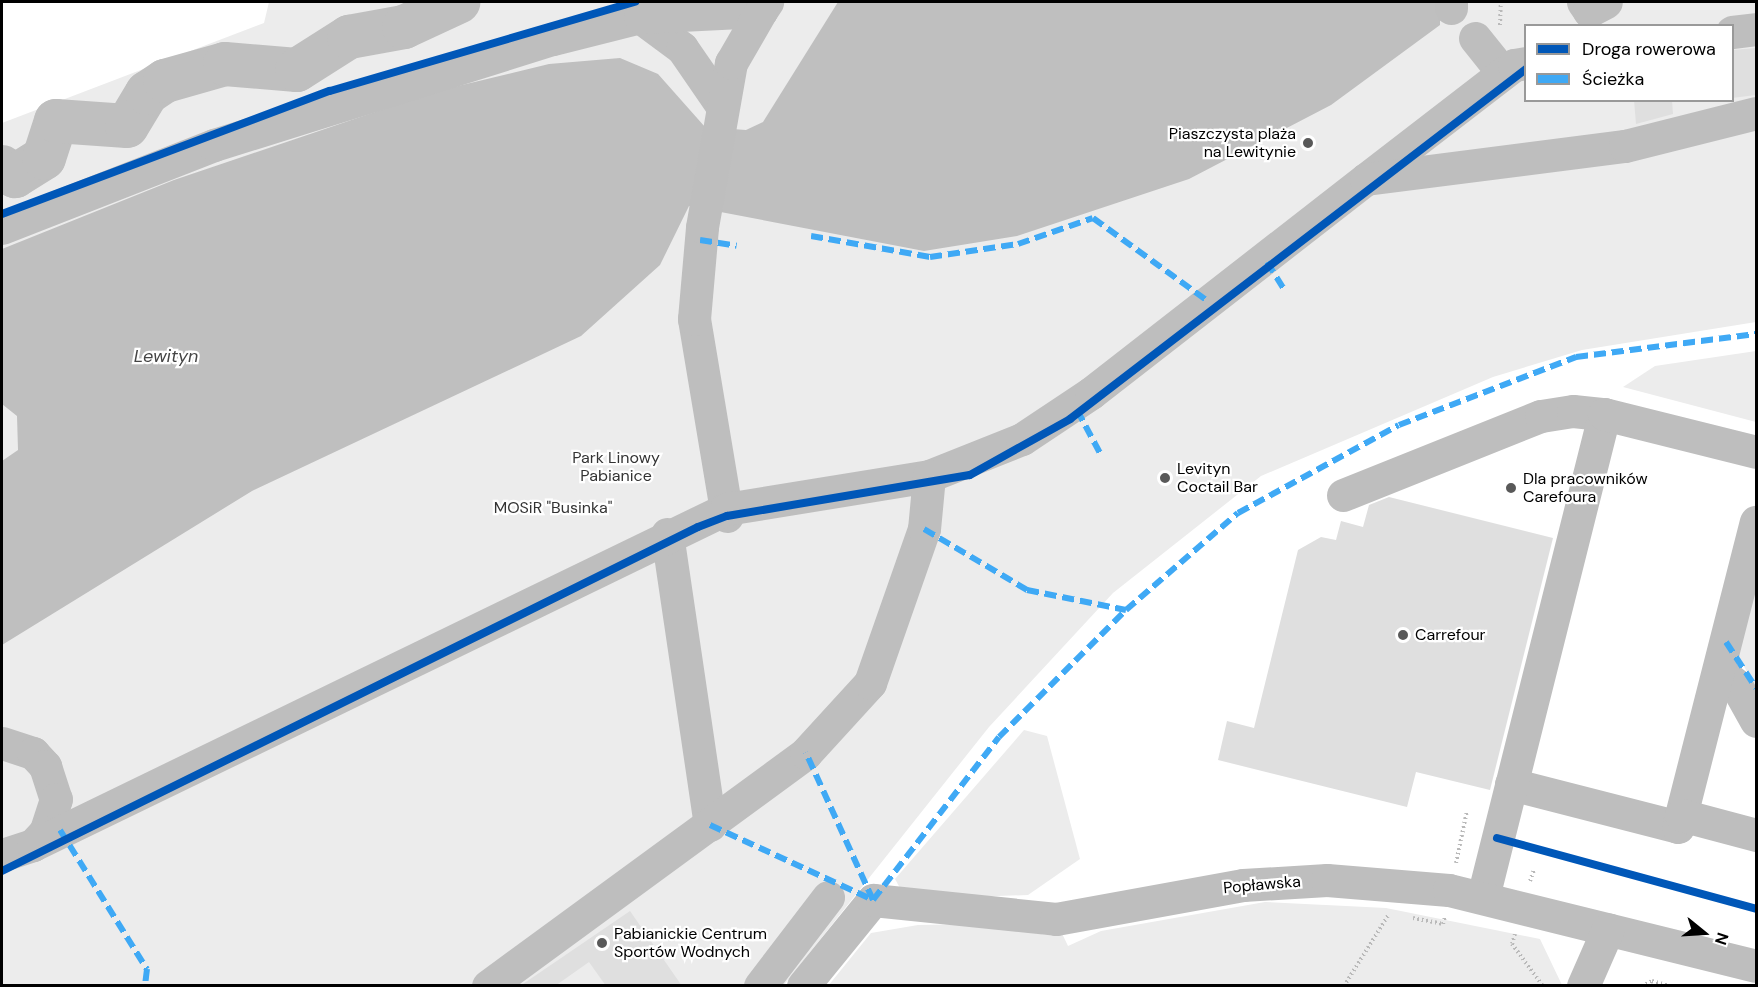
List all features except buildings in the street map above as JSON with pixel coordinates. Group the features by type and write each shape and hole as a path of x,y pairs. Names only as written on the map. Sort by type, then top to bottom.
{"street":[{"path":"2,228 325,107 640,17 764,6"},
{"path":"726,512 694,319 702,226 731,63 764,6"},
{"path":"640,17 682,48 721,115"},
{"path":"1734,32 1756,29"},
{"path":"2,855 33,845 666,534 726,512 929,476 1022,439 1074,404 1517,64 1475,38"},
{"path":"1366,179 1625,146 1756,113"},
{"path":"1343,495 1541,416 1573,411 1604,414 1756,452"},
{"path":"1483,897 1604,414"},
{"path":"488,986 711,825 806,753 870,683 924,529 929,476"},
{"path":"1511,784 1678,827 1756,522"},
{"path":"666,534 711,825"},
{"path":"1719,671 1750,709 1756,739"},
{"path":"2,743 33,753 53,781 53,816 33,845"},
{"path":"1681,814 1756,836"},
{"name":"Popławska","path":"803,986 873,900 1056,920 1243,885 1327,880 1483,897 1756,966"},
{"path":"760,986 828,897"},
{"path":"1583,986 1608,929"}],"path":[{"path":"1642,986 1653,981 1670,986"}],"green space":[{"name":"MOSiR \"Businka\"","path":"269,2 1756,2 1756,322 1582,350 1493,377 1261,476 1113,593 989,727 784,985 2,986 2,123 264,23"},
{"path":"1756,351 1756,422 1623,387 1655,366"},
{"path":"1756,567 1756,688 1735,650"},
{"path":"1024,730 1047,736 1080,859 1028,895 941,898 900,888 895,879"},
{"path":"1265,902 1386,908 1540,939 1562,985 828,986 871,933 918,925 979,924 1047,935 1059,927 1068,946 1101,931"}],"water":[{"name":"Lewityn","path":"838,2 1440,2 1440,25 1331,105 1189,179 1017,236 924,251 689,206 660,265 581,336 252,491 2,645 2,461 18,450 17,416 2,404 2,249 174,180 437,91 549,64 620,58 658,74 705,127 746,130 763,122"}],"waterway":[{"path":"2,167 15,176 44,158 56,121 127,126 147,93 165,81 225,64 297,70 349,37 404,27 458,2"}],"marked path":[{"path":"811,236 930,257 1018,244 1093,218 1209,302"},
{"path":"700,240 737,246"},
{"path":"1267,262 1285,291"},
{"path":"873,900 999,737 1126,610 1238,513 1399,425 1576,357 1756,334"},
{"path":"1077,410 1101,455"},
{"path":"924,529 1027,590 1126,610"},
{"path":"1726,642 1756,688"},
{"path":"710,825 873,900 806,753"},
{"path":"60,830 147,969 145,986"}],"cycle path":[{"path":"2,214 330,91 635,2"},
{"path":"2,871 698,527 727,516 970,475 1070,419 1524,71"},
{"path":"1497,838 1756,909"}],"place":[{"name":"Piaszczysta plaża na Lewitynie","path":"1308,143"},
{"name":"Levityn Coctail Bar","path":"1165,478"},
{"name":"Dla pracowników Carefoura","path":"1511,488"},
{"name":"Carrefour","path":"1403,635"},
{"name":"Pabianickie Centrum Sportów Wodnych","path":"602,943"}],"park label":[{"name":"Park Linowy Pabianice","path":"616,467"}]}
